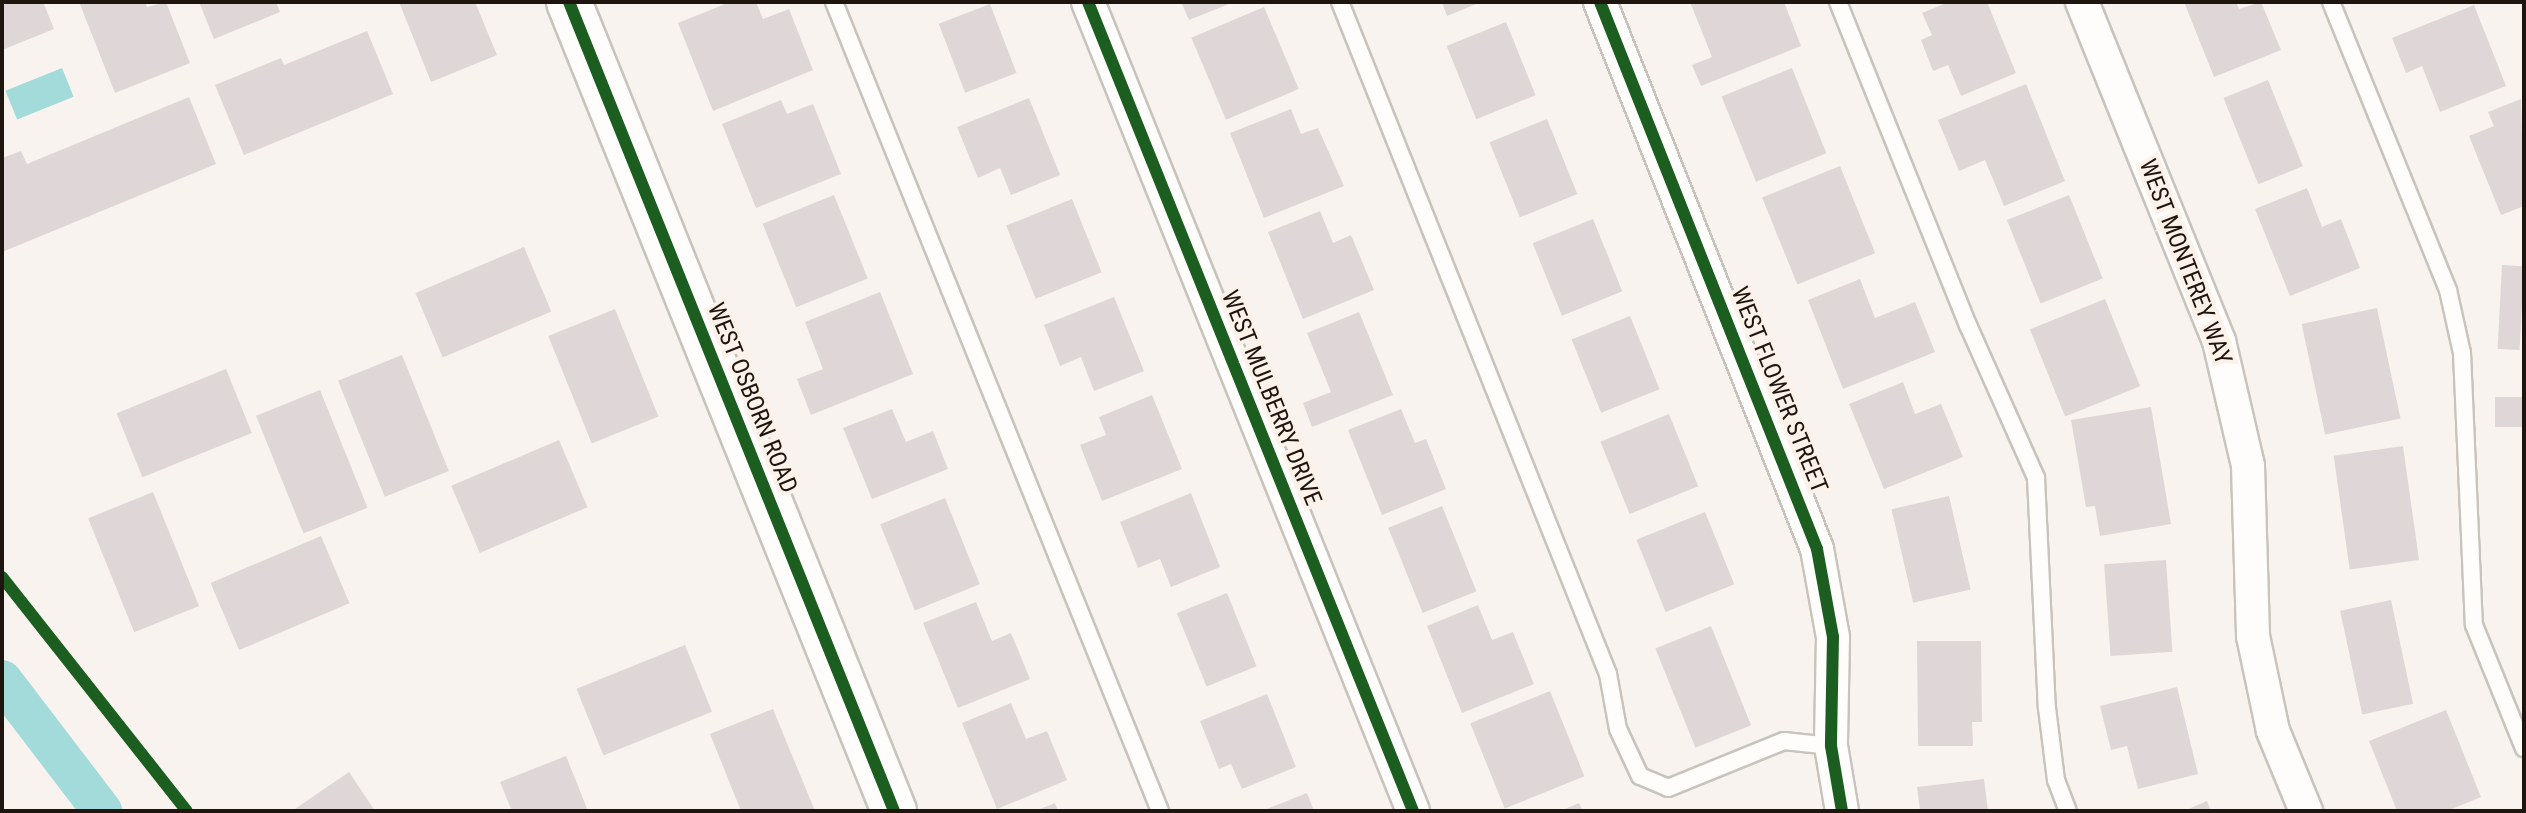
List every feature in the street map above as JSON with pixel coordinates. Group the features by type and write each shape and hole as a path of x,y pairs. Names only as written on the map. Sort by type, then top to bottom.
{"street":[{"name":"WEST OSBORN ROAD","path":"569,2 894,811"},
{"name":"WEST MULBERRY DRIVE","path":"1088,2 1413,811"},
{"name":"WEST FLOWER STREET","path":"1600,2 1817,549 1833,637 1831,746 1842,811"},
{"name":"WEST MONTEREY WAY","path":"2082,2 2219,341 2248,466 2253,636 2273,731 2306,811"}],"lane":[{"path":"834,2 1160,811"},
{"path":"1340,2 1608,674 1618,729 1640,776 1668,788 1784,741 1831,746"},
{"path":"1838,2 1968,325 2036,478 2047,708 2056,780 2068,811"},
{"path":"2331,2 2448,290 2462,353 2474,625 2524,748"}],"water":[{"path":"62,68 74,97 17,120 5,91"}],"building":[{"path":"2,2 43,2 54,29 2,50"},
{"path":"79,2 145,2 147,7 166,2 190,63 115,93"},
{"path":"199,2 276,2 280,12 214,39"},
{"path":"399,2 475,2 497,55 431,82"},
{"path":"730,2 756,2 763,19 789,9 813,70 713,111 678,23"},
{"path":"1181,2 1234,2 1189,20"},
{"path":"1442,2 1481,2 1447,16"},
{"path":"1690,2 1784,2 1801,46 1701,86 1692,65 1712,57"},
{"path":"1949,2 1987,2 2016,73 1961,96 1948,65 1933,71 1921,40 1932,35 1922,13"},
{"path":"2184,2 2236,2 2239,9 2261,2 2281,50 2214,77"},
{"path":"990,4 1017,73 965,93 939,24"},
{"path":"2474,5 2506,86 2440,112 2422,66 2406,73 2392,38"},
{"path":"1264,7 1299,89 1226,120 1191,38"},
{"path":"1506,22 1536,95 1476,119 1447,46"},
{"path":"367,31 393,94 244,155 215,85 281,58 284,65"},
{"path":"1792,68 1826,153 1756,182 1722,96"},
{"path":"2268,80 2303,166 2258,184 2223,98"},
{"path":"2026,84 2065,181 2004,206 1985,160 1959,171 1938,120"},
{"path":"189,97 216,164 2,252 2,158 21,151 27,164"},
{"path":"1029,98 1060,175 1011,195 1000,168 978,178 957,127"},
{"path":"2521,99 2524,206 2501,215 2469,136 2494,126 2488,112"},
{"path":"781,100 787,114 813,104 841,174 756,208 722,124"},
{"path":"1291,109 1301,134 1318,128 1344,186 1264,218 1230,133"},
{"path":"1547,119 1577,194 1520,217 1490,142"},
{"path":"1840,166 1875,253 1797,285 1762,197"},
{"path":"2307,188 2322,227 2341,219 2360,268 2290,296 2255,209"},
{"path":"834,195 868,278 796,307 763,224"},
{"path":"2069,195 2103,278 2041,304 2007,220"},
{"path":"1072,199 1102,272 1036,299 1006,226"},
{"path":"1320,211 1333,243 1351,235 1374,290 1303,319 1268,232"},
{"path":"1593,219 1622,291 1562,316 1533,243"},
{"path":"524,247 551,311 443,358 415,293"},
{"path":"2502,265 2524,266 2520,350 2498,349"},
{"path":"1860,279 1875,318 1915,302 1935,352 1843,389 1808,300"},
{"path":"880,292 913,374 811,415 797,379 823,369 805,322"},
{"path":"1114,297 1144,371 1094,391 1081,357 1060,366 1044,325"},
{"path":"2105,299 2140,386 2065,416 2030,329"},
{"path":"2377,308 2400,419 2325,435 2302,324"},
{"path":"615,309 658,417 592,444 548,336"},
{"path":"1359,312 1393,395 1312,427 1303,403 1331,392 1307,333"},
{"path":"1630,316 1660,389 1601,413 1572,340"},
{"path":"402,355 449,471 385,497 338,381"},
{"path":"226,369 252,433 142,477 117,413"},
{"path":"1903,382 1915,414 1941,404 1963,457 1884,489 1849,404"},
{"path":"320,390 368,508 304,534 256,416"},
{"path":"1152,395 1182,469 1102,501 1080,445 1106,435 1099,417"},
{"path":"2495,397 2524,397 2524,427 2495,427"},
{"path":"2151,407 2171,524 2100,536 2095,506 2086,507 2071,420"},
{"path":"892,409 906,442 933,431 948,469 872,499 843,428"},
{"path":"1401,409 1415,443 1426,439 1446,489 1382,515 1348,430"},
{"path":"1669,414 1698,486 1630,514 1600,442"},
{"path":"559,440 588,507 480,553 451,486"},
{"path":"2403,446 2419,560 2350,570 2334,456"},
{"path":"153,492 199,606 134,632 88,518"},
{"path":"1191,493 1220,567 1171,587 1160,559 1138,568 1120,522"},
{"path":"1949,496 1971,590 1913,603 1892,509"},
{"path":"945,498 980,584 915,610 880,524"},
{"path":"1442,506 1476,591 1423,613 1388,528"},
{"path":"1705,512 1734,584 1666,612 1636,540"},
{"path":"321,536 350,603 239,650 211,583"},
{"path":"2166,560 2172,652 2111,656 2104,564"},
{"path":"1227,593 1257,666 1207,686 1177,613"},
{"path":"2391,600 2413,704 2362,714 2340,611"},
{"path":"976,602 992,641 1011,633 1030,679 958,708 923,623"},
{"path":"1478,605 1492,640 1513,632 1534,684 1462,713 1427,626"},
{"path":"1711,626 1751,725 1695,748 1655,648"},
{"path":"1917,641 1981,641 1982,722 1972,722 1973,746 1918,746"},
{"path":"685,645 712,712 603,756 577,689"},
{"path":"2177,687 2198,774 2138,789 2127,746 2111,750 2100,706"},
{"path":"1550,691 1584,776 1505,809 1470,723"},
{"path":"1267,694 1296,767 1242,789 1231,764 1219,769 1200,721"},
{"path":"1011,703 1026,739 1047,731 1067,780 997,809 962,723"},
{"path":"773,709 815,811 741,811 710,734"},
{"path":"2446,710 2481,797 2447,811 2397,811 2369,741"},
{"path":"566,756 588,811 512,811 500,782"},
{"path":"349,772 375,811 292,811"},
{"path":"1984,779 1988,811 1920,811 1917,787"},
{"path":"1307,793 1314,811 1262,811"},
{"path":"2207,801 2211,811 2184,811"},
{"path":"1055,803 1058,811 1035,811"},
{"path":"1579,803 1583,811 1560,811"}],"waterway":[{"path":"2,680 102,811"}],"cycle path":[{"path":"569,2 894,811"},
{"path":"1088,2 1413,811"},
{"path":"1600,2 1817,549 1833,637 1831,746 1842,811"},
{"path":"2,577 187,811"}]}
